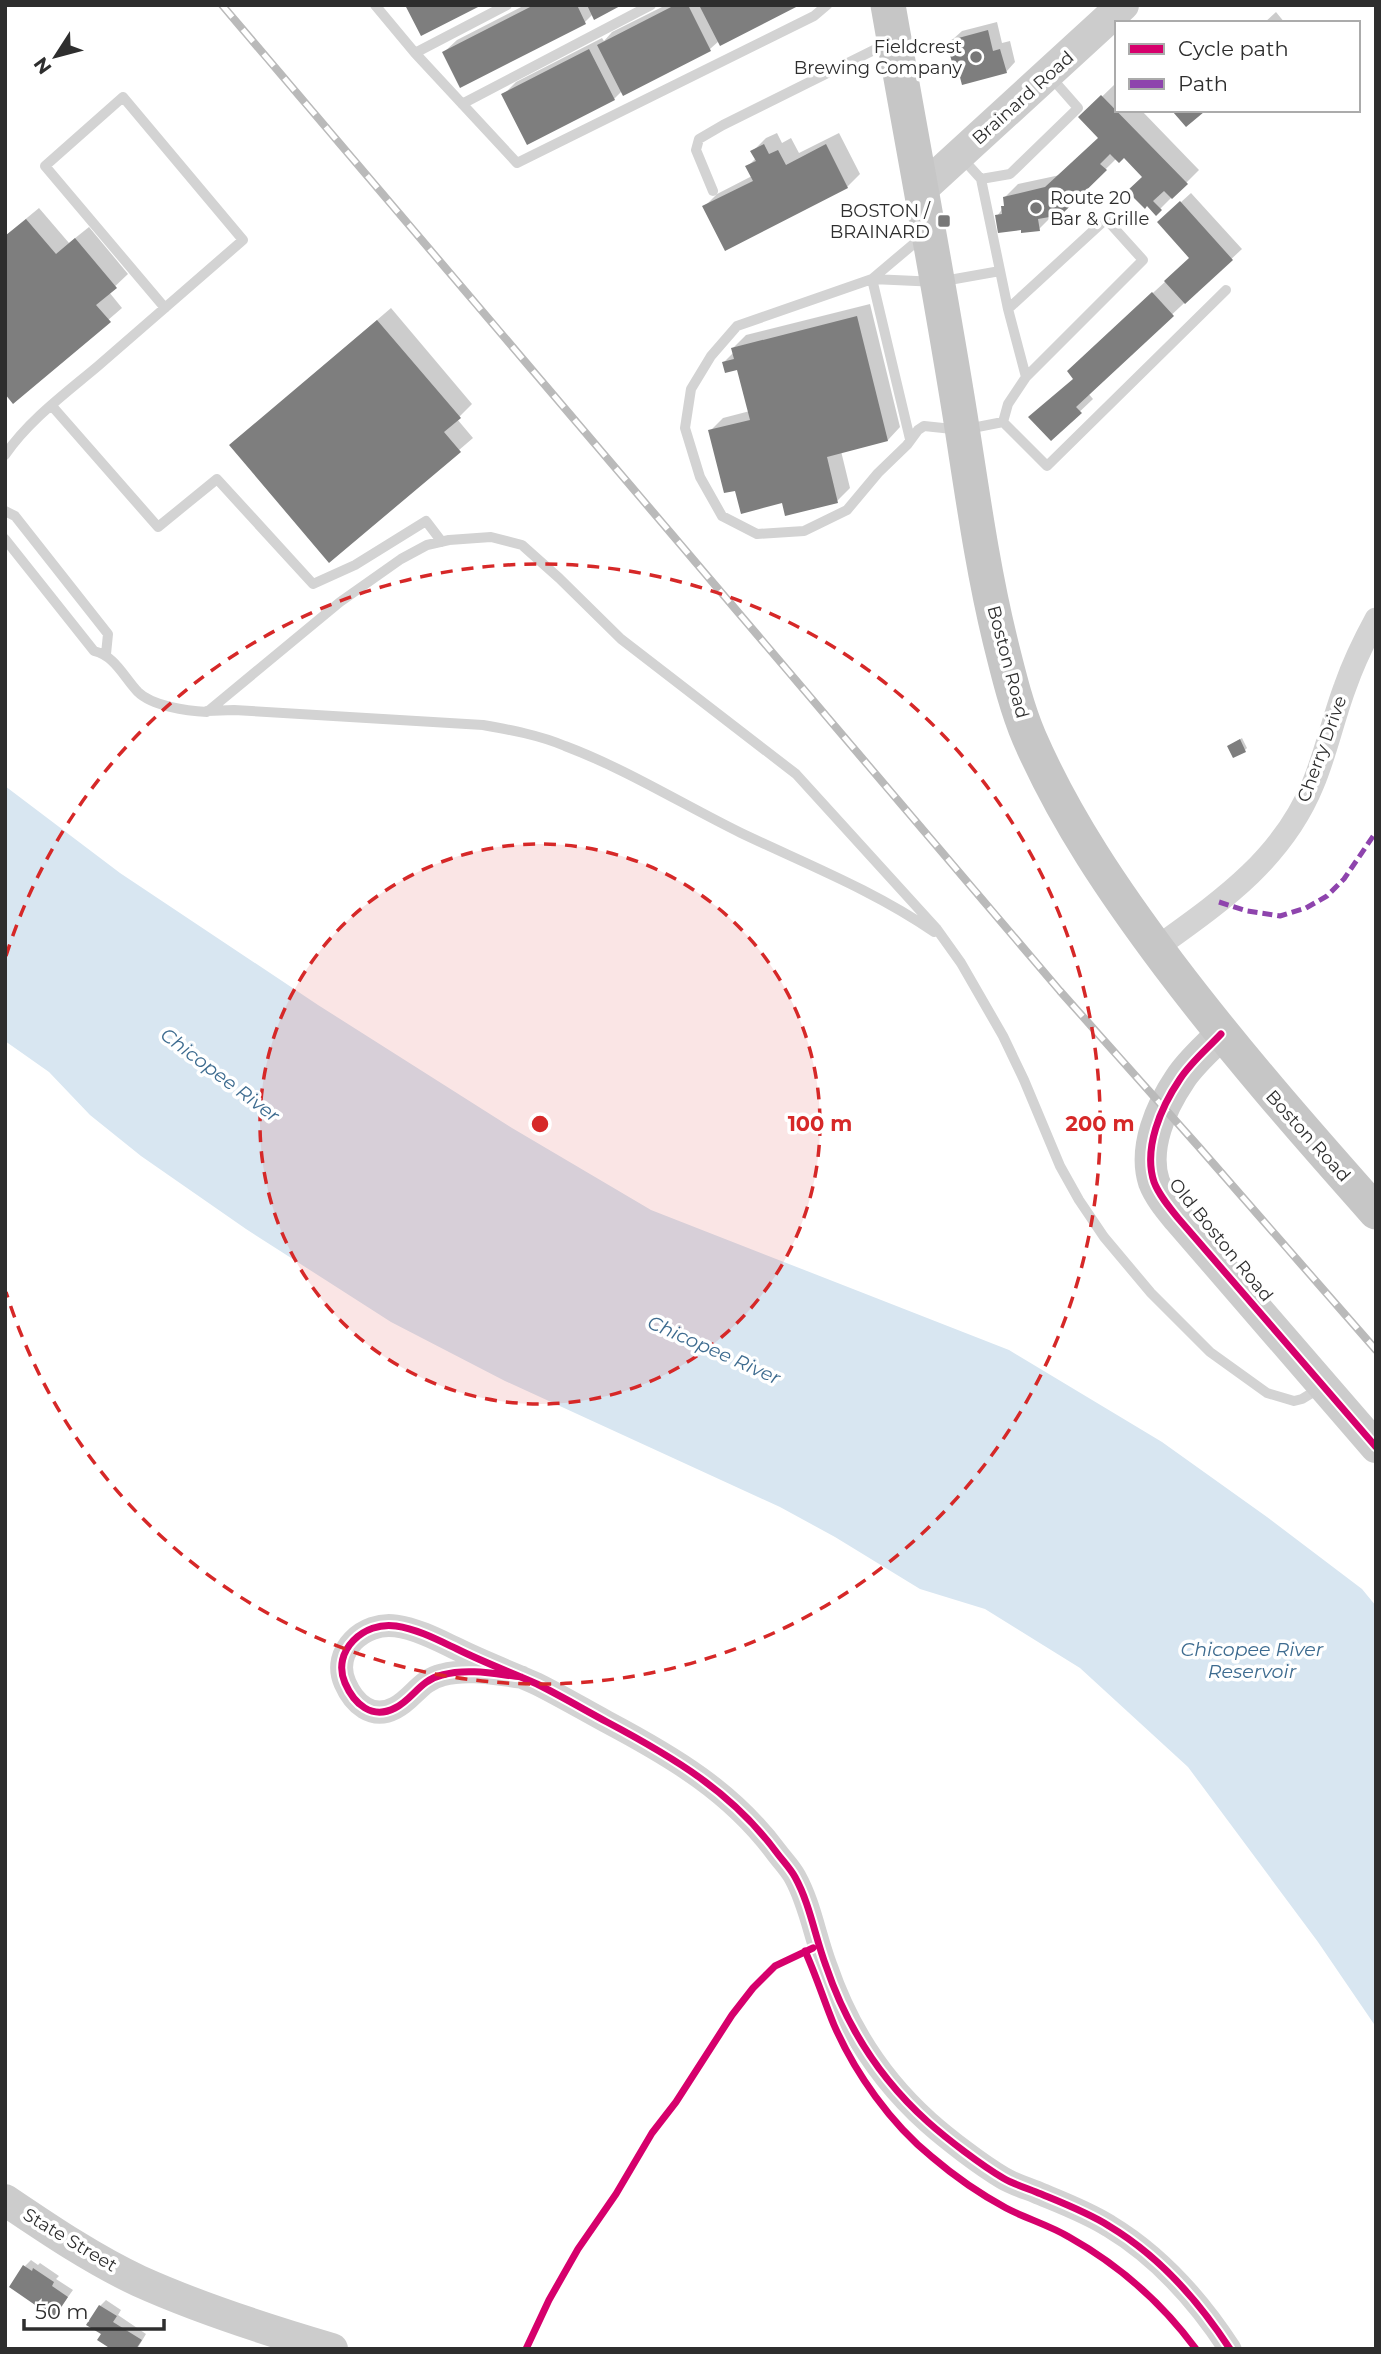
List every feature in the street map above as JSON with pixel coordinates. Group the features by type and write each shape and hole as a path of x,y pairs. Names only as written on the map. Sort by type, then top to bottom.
{"main road":[{"name":"Boston Road","path":"888,5 938,282 988,591 1006,667 1027,733 1053,788 1115,893 1221,1034 1293,1120 1376,1212"}],"street":[{"name":"Brainard Road","path":"922,189 1123,5"},
{"name":"Cherry Drive","path":"1156,948 1243,883 1283,838 1313,785 1345,687 1376,619"},
{"name":"Old Boston Road","path":"1221,1034 1192,1064 1175,1088 1158,1122 1151,1160 1154,1181 1178,1218 1376,1447"},
{"path":"521,1678 476,1672 439,1675 424,1683 398,1707 385,1712 371,1712 356,1703 341,1673 346,1647 356,1637 371,1629 392,1625 436,1639 521,1678 648,1743 693,1771 762,1832 795,1877 844,2011 865,2049 887,2080 928,2122 1004,2179 1107,2224 1137,2246 1178,2281 1210,2319 1230,2349"},
{"name":"State Street","path":"5,2200 94,2257 138,2280 232,2317 332,2349"}],"lane":[{"path":"375,5 415,53 517,163 814,16 827,5"},
{"path":"415,53 507,5"},
{"path":"462,104 651,5"},
{"path":"713,191 696,150 699,139 894,40"},
{"path":"981,179 1010,174 1078,108 1048,74"},
{"path":"5,455 52,406 165,308 243,240 122,97 45,166 165,308"},
{"path":"960,155 981,179 1008,309 1026,377"},
{"path":"1003,422 1008,404 1026,377 1143,260 1106,219 1008,309"},
{"path":"929,230 872,279 737,327 711,356 691,389 685,428 700,477 722,516 757,534 804,531 847,510 924,426 962,430 1003,422"},
{"path":"872,279 938,282 1000,271"},
{"path":"872,279 910,439"},
{"path":"1003,422 1047,466 1226,290"},
{"path":"52,406 158,527 217,479 313,584 355,565 426,521 442,542"},
{"path":"5,511 15,516 108,634 106,654"},
{"path":"207,712 340,602 371,579 427,545 491,537 522,545 621,639 796,774 945,940 1003,1036 1060,1166 1079,1200 1127,1266 1210,1352 1267,1393 1294,1401 1313,1395 1322,1387"},
{"path":"5,539 94,651 106,654 140,694 171,707 190,711 234,710 442,721 483,725 563,745 601,761 887,903 945,940"}],"water":[{"path":"5,786 120,873 318,1005 512,1128 651,1210 1009,1350 1162,1442 1362,1589 1376,1606 1376,2027 1318,1942 1188,1767 1080,1668 985,1609 920,1589 780,1507 505,1381 391,1322 246,1229 141,1156 90,1115 49,1072 5,1041"}],"building":[{"path":"405,5 482,5 421,36"},
{"path":"534,5 577,5 586,24 460,88 442,52"},
{"path":"587,5 622,5 594,20"},
{"path":"675,5 688,5 711,51 623,96 597,45"},
{"path":"699,5 800,5 720,46"},
{"name":"Fieldcrest Brewing Company","path":"988,30 993,51 1000,49 1007,73 962,85 956,62 952,62 949,52 953,50 951,40"},
{"path":"589,49 615,100 527,145 501,94"},
{"path":"1101,95 1188,184 1172,199 1164,191 1153,201 1162,210 1156,216 1127,191 1142,177 1124,158 1119,163 1110,154 1100,164 1107,170 1061,215 1038,219 1040,231 998,233 995,215 1002,214 1003,197 1045,187 1098,138 1078,117"},
{"path":"1173,112 1204,112 1186,127"},
{"path":"764,144 769,154 778,150 786,165 826,144 848,188 725,251 702,206 753,181 745,166 756,161 750,151"},
{"path":"1180,201 1233,260 1185,304 1164,281 1189,258 1157,222"},
{"path":"26,219 56,254 75,238 117,288 96,305 111,322 13,404 5,394 5,236"},
{"path":"1152,292 1174,316 1076,407 1082,413 1051,441 1028,417 1073,379 1067,371"},
{"path":"857,316 888,441 827,457 838,503 785,516 782,503 741,514 735,491 724,493 708,430 750,420 737,370 725,373 722,362 734,359 731,348"},
{"path":"377,320 461,418 444,432 461,452 329,563 229,445"},
{"path":"1240,739 1246,752 1233,758 1227,746"},
{"path":"23,2265 32,2271 33,2268 54,2282 52,2286 68,2297 54,2318 9,2287"},
{"path":"99,2305 117,2316 113,2322 142,2340 136,2349 111,2349 97,2340 101,2334 86,2325"}],"railway":[{"path":"222,5 1060,991 1376,1350"}],"marked path":[{"path":"1219,902 1247,911 1280,916 1306,908 1327,896 1344,879 1376,832"}],"cycle path":[{"path":"1221,1034 1184,1073 1161,1115 1152,1142 1151,1169 1154,1182 1178,1218 1376,1447"},
{"path":"521,1677 511,1676 501,1674 472,1672 442,1675 422,1685 395,1708 379,1712 365,1708 353,1697 342,1671 347,1650 362,1633 384,1626 404,1627 420,1632 537,1684 555,1693 655,1749 721,1794 759,1831 793,1874 805,1898 834,1988 854,2030 895,2088 928,2122 994,2173 1092,2216 1144,2251 1191,2296 1230,2349"},
{"path":"526,2349 549,2300 578,2249 732,2015 775,1966 813,1948"},
{"path":"805,1951 834,2025 852,2061 902,2129 940,2164 978,2191 1006,2208 1061,2233 1105,2260 1154,2301 1196,2349"}],"place":[{"name":"Fieldcrest Brewing Company","path":"976,57"},
{"name":"Route 20 Bar & Grille","path":"1036,208"},
{"name":"BOSTON / BRAINARD","path":"944,221"}],"water label":[{"name":"Chicopee River","path":"220,1075"},
{"name":"Chicopee River","path":"714,1350"},
{"name":"Chicopee River Reservoir","path":"1252,1660"}]}
